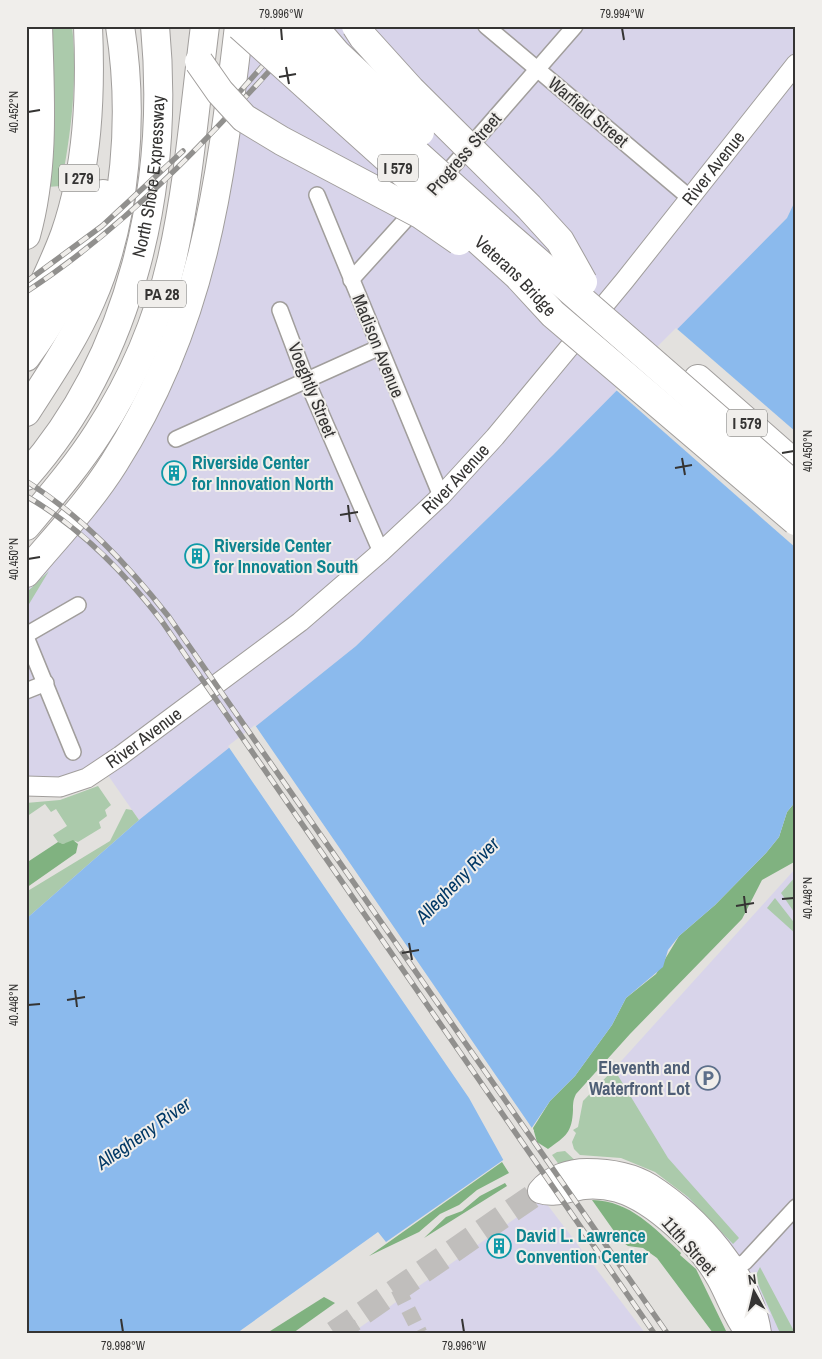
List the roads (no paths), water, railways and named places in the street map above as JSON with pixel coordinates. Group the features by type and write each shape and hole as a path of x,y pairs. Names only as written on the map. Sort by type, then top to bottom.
{"highway":[{"path":"31,26 40,107"},
{"path":"26,235 35,195 39,155 38,26"},
{"name":"I 279","path":"26,321 66,232 78,185 89,107 88,26"},
{"path":"26,357 59,310 72,285 99,213 110,159 114,119 116,73 114,26"},
{"path":"26,412 55,367 92,300 108,253 126,147 128,98 120,26"},
{"name":"North Shore Expressway","path":"26,476 70,417 98,365 119,318 137,261 148,215 157,155 159,104 155,26"},
{"path":"184,26 199,62 220,92 244,118 282,141 420,214 464,245 553,314"},
{"name":"PA 28","path":"26,526 64,481 98,433 142,350 172,260 181,209 205,26"},
{"name":"Veterans Bridge","path":"239,26 517,275 553,314 796,521"},
{"name":"PA 28","path":"26,573 93,494 129,440 158,386 178,338 193,292 212,216 239,26"},
{"path":"233,75 250,26"},
{"path":"278,26 318,65 492,222 796,487"},
{"name":"I 579","path":"313,26 395,109 583,282 796,465"},
{"path":"356,26 363,37 411,90 529,207 560,241 583,282"},
{"path":"26,403 55,367"},
{"path":"26,562 58,535"}],"main road":[{"name":"11th Street","path":"748,1333 741,1324 718,1278 708,1263 663,1206 707,1236 733,1268 756,1317 758,1333"}],"street":[{"name":"Warfield Street","path":"486,26 690,198"},
{"name":"Progress Street","path":"351,280 575,26"},
{"name":"River Avenue","path":"26,786 60,787 86,778 97,771 300,622 381,552 441,496 562,358 796,64"},
{"name":"Madison Avenue","path":"316,195 441,496"},
{"name":"Voeghtly Street","path":"280,310 306,379 381,552"},
{"path":"176,439 378,348"},
{"path":"73,752 26,636 78,605"},
{"path":"26,691 46,683"},
{"path":"733,1268 745,1262 796,1207"}],"water":[{"name":"Allegheny River","path":"796,199 796,801 787,812 779,837 715,905 679,936 668,950 663,967 626,998 612,1025 575,1076 550,1101 516,1151 386,1242 378,1232 237,1333 26,1333 26,919 139,820 356,646 553,455 787,218"}],"tunnel":[{"path":"334,1333 540,1191"},
{"path":"398,1289 420,1333"},
{"path":"348,1323 353,1333"}],"railway":[{"path":"228,105 298,26"},
{"path":"26,292 66,264 141,202 211,134 310,26"},
{"path":"26,282 102,226 183,151"},
{"path":"26,481 67,510 104,543 169,617 667,1333"},
{"path":"26,496 65,522 100,551 161,620 654,1333"}],"place":[{"name":"Riverside Center for Innovation North","path":"174,473"},
{"name":"Riverside Center for Innovation South","path":"197,556"},
{"name":"Eleventh and Waterfront Lot","path":"708,1078"},
{"name":"David L. Lawrence Convention Center","path":"499,1246"}]}
